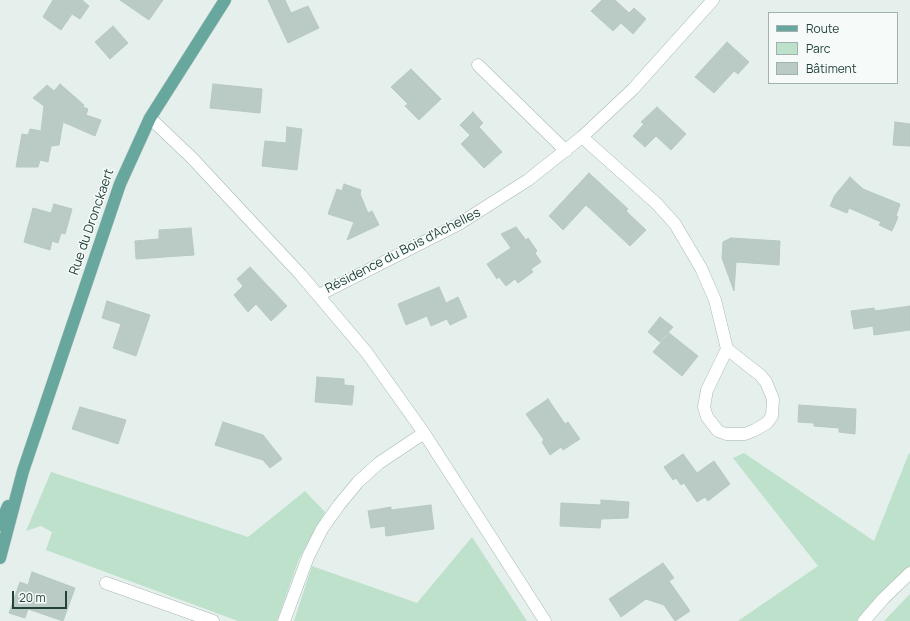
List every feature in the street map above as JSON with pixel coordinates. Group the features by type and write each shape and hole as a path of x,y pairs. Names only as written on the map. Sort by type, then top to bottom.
{"main road":[{"name":"Rue du Dronckaert","path":"0,558 23,471 120,184 150,118 225,0"},
{"name":"Rue du Dronckaert","path":"0,525 23,471"}],"street":[{"name":"Résidence du Bois d'Achelles","path":"319,294 460,224 528,180 566,151 633,89 713,0"},
{"path":"478,65 566,151"},
{"name":"Résidence du Bois d'Achelles","path":"150,118 192,158 319,294 367,353 424,433 545,621"},
{"path":"582,137 645,193 675,224 686,241 708,282 720,316 727,349 707,390 704,407 707,417 718,431 726,434 745,434 768,423 772,416 773,399 766,382 760,375 727,349"},
{"path":"284,621 308,557 322,529 339,505 358,482 379,463 424,433"},
{"path":"864,621 884,598 910,573"},
{"path":"106,583 213,621"}],"green space":[{"path":"744,453 874,541 909,453 910,454 910,566 870,604 857,621 738,621 818,566 733,458"},
{"path":"51,472 248,537 305,491 325,512 299,559 277,621 238,621 46,550 52,532 41,526 26,531"},
{"path":"472,537 527,621 294,621 312,566 417,603"},
{"path":"910,594 910,621 884,621"}],"building":[{"path":"53,0 82,0 89,6 80,19 72,14 61,30 43,17"},
{"path":"120,0 163,0 149,20"},
{"path":"268,0 285,0 291,13 308,6 319,28 288,43"},
{"path":"602,0 615,0 629,13 634,8 646,19 633,34 621,23 613,31 591,11"},
{"path":"113,26 128,43 110,59 95,42"},
{"path":"727,42 749,62 738,74 734,71 714,93 695,77"},
{"path":"411,69 441,99 419,120 405,106 408,104 391,87"},
{"path":"60,84 84,105 83,107 88,109 86,115 101,120 95,136 63,122 59,145 51,146 48,162 40,160 38,167 16,167 22,134 28,135 30,129 41,131 44,106 33,98 47,85 54,91"},
{"path":"213,84 262,89 260,113 210,108"},
{"path":"657,107 686,134 671,150 656,136 645,147 633,136 644,124 641,122"},
{"path":"473,112 483,123 479,127 502,152 484,168 461,144 470,135 460,125"},
{"path":"895,122 910,124 910,146 893,145"},
{"path":"287,127 302,129 297,170 262,166 265,141 286,143"},
{"path":"589,173 628,209 626,211 646,230 630,246 586,205 563,230 549,216"},
{"path":"850,177 863,189 900,204 896,216 898,217 892,231 879,225 881,222 849,208 847,213 830,206 835,195"},
{"path":"344,184 361,190 360,194 368,213 372,211 379,225 347,240 354,222 328,214 337,189 342,191"},
{"path":"54,204 72,209 65,234 61,233 58,243 52,241 50,250 24,242 33,208 51,213"},
{"path":"516,227 526,240 528,238 537,251 535,253 541,262 531,269 533,272 518,283 515,279 506,286 499,277 497,279 487,264 511,248 501,234"},
{"path":"191,228 194,255 136,259 135,241 159,239 159,230"},
{"path":"731,238 780,241 779,265 736,262 734,291 722,258 723,242"},
{"path":"250,267 287,306 271,321 256,304 248,312 234,295 243,286 237,279"},
{"path":"439,287 446,303 458,297 467,317 450,325 447,319 431,326 427,316 406,325 398,304"},
{"path":"107,301 150,315 136,356 113,348 121,324 102,318"},
{"path":"910,306 910,330 874,335 873,326 854,329 851,311 874,308 875,311"},
{"path":"660,317 673,327 660,342 648,332"},
{"path":"669,333 698,356 682,376 653,352"},
{"path":"317,377 344,379 344,385 354,386 352,405 315,402"},
{"path":"548,399 565,424 568,422 580,439 563,450 561,447 550,455 542,442 544,440 526,414"},
{"path":"799,405 856,409 855,434 839,432 839,428 814,426 814,423 798,422"},
{"path":"80,407 126,420 118,444 72,429"},
{"path":"223,422 263,435 282,459 270,468 263,460 215,445"},
{"path":"683,454 697,473 714,461 730,484 708,501 705,497 697,502 684,483 681,485 676,478 673,480 664,467"},
{"path":"601,500 629,502 628,518 601,519 600,528 560,526 561,503 601,505"},
{"path":"431,505 434,529 386,536 385,526 371,528 368,511 391,507 391,510"},
{"path":"663,563 674,578 669,581 690,611 675,621 664,605 646,599 621,617 609,599"},
{"path":"32,572 75,588 63,621 28,609 25,618 9,613 20,582 28,585"}]}
